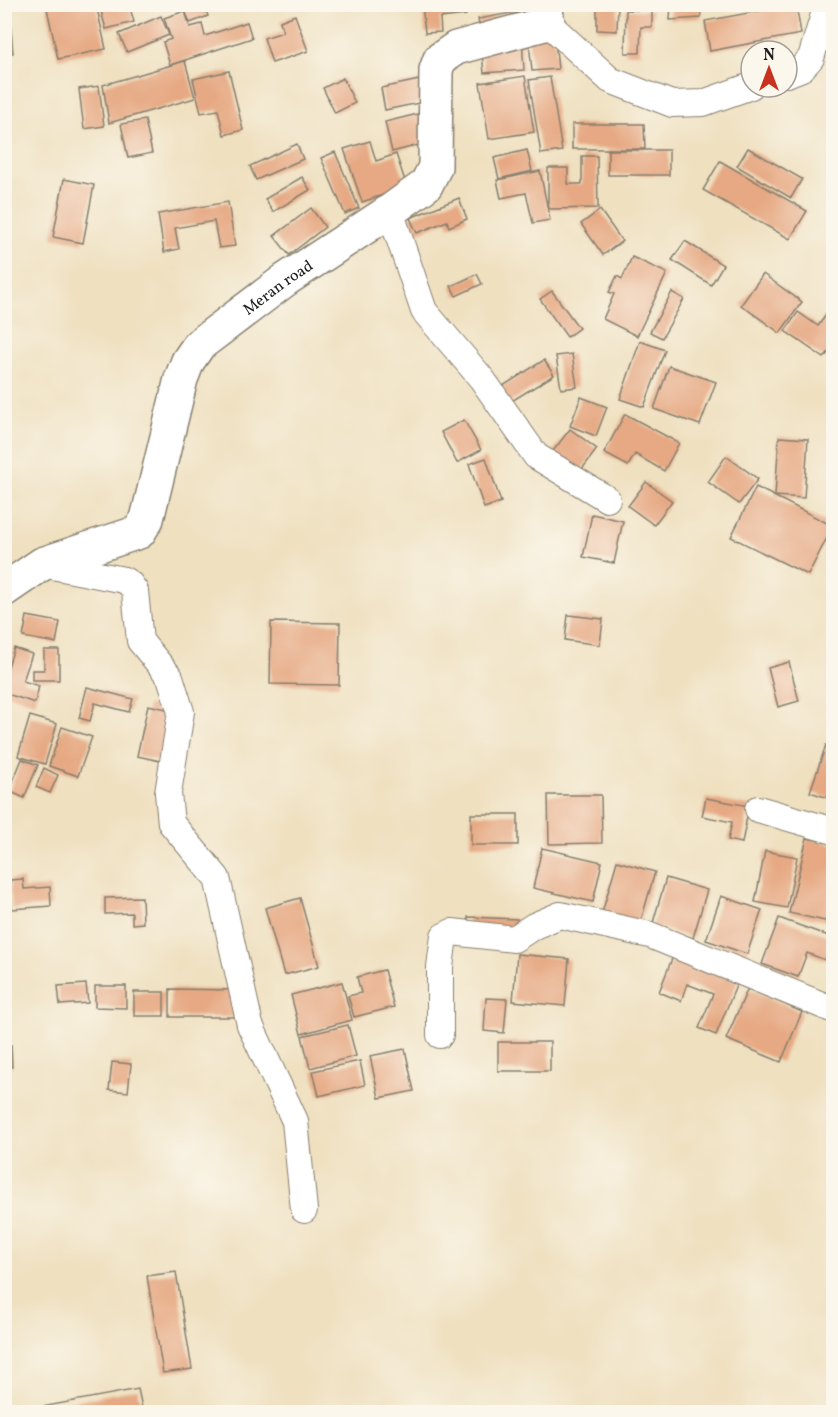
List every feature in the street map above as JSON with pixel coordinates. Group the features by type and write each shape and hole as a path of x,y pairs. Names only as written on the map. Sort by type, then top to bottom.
{"street":[{"path":"546,14 610,80 672,104 703,103 739,90"},
{"name":"Meran road","path":"19,576 139,532 147,519 181,379 188,361 199,345 285,280 426,185 435,167 436,70 440,59 456,48 546,14"},
{"path":"799,69 811,58 823,18"},
{"path":"390,211 424,311 482,380 536,456 607,499"},
{"path":"19,576 124,580 135,591 140,641 170,677 181,712 168,793 171,823 217,878 250,1025 295,1121 304,1210"},
{"path":"758,809 834,831"},
{"path":"440,1035 440,968 444,936 452,932 514,939 534,926 560,915 651,935 834,1010"}],"building":[{"path":"46,4 96,4 106,49 58,59"},
{"path":"99,4 129,4 134,22 106,29"},
{"path":"597,4 618,4 617,31 597,30"},
{"path":"671,4 700,4 701,18 670,20"},
{"path":"796,4 801,34 774,39 739,39 739,46 710,51 705,21"},
{"path":"4,5 9,5 13,53 4,53"},
{"path":"183,5 204,5 208,16 190,23"},
{"path":"422,5 465,5 466,15 440,18 441,32 425,33"},
{"path":"626,10 652,10 652,27 641,27 640,53 625,53"},
{"path":"185,11 190,27 202,24 205,36 247,22 252,38 170,65 163,42 171,39 164,18"},
{"path":"516,12 519,29 481,36 478,19"},
{"path":"295,15 308,51 272,63 264,38 283,32 280,21"},
{"path":"161,16 169,35 127,52 119,34"},
{"path":"554,30 558,69 532,71 528,33"},
{"path":"522,40 524,70 484,73 481,43"},
{"path":"185,61 195,98 109,123 103,85"},
{"path":"229,71 243,130 224,135 218,110 201,113 193,79"},
{"path":"525,76 534,132 489,139 480,83"},
{"path":"550,77 562,151 541,154 529,80"},
{"path":"343,78 355,103 335,113 323,88"},
{"path":"424,79 429,101 385,110 381,88"},
{"path":"99,86 104,126 84,129 79,89"},
{"path":"426,112 434,141 392,152 385,122"},
{"path":"145,120 152,153 128,158 121,124"},
{"path":"572,124 644,124 645,149 572,149"},
{"path":"370,141 376,161 396,154 407,187 362,202 344,149"},
{"path":"297,144 303,159 256,180 250,166"},
{"path":"748,148 802,179 791,198 737,166"},
{"path":"527,150 532,171 499,179 494,158"},
{"path":"608,150 669,150 669,175 608,175"},
{"path":"335,152 359,208 345,214 321,158"},
{"path":"582,156 597,156 598,208 548,209 548,168 568,168 568,184 582,184"},
{"path":"720,161 807,211 790,239 703,190"},
{"path":"540,171 550,220 533,223 526,193 501,198 497,180"},
{"path":"302,177 310,190 273,212 265,199"},
{"path":"64,179 94,185 83,243 53,237"},
{"path":"459,198 467,219 449,227 447,221 417,233 410,218"},
{"path":"228,202 235,246 219,248 214,221 175,228 179,249 164,252 158,214"},
{"path":"311,208 325,227 289,255 274,236"},
{"path":"600,210 622,241 603,255 581,224"},
{"path":"685,241 723,265 711,285 672,260"},
{"path":"632,257 667,273 637,336 603,319 614,294 609,292 617,276 622,279"},
{"path":"477,274 482,284 456,296 451,286"},
{"path":"763,274 802,302 780,333 741,305"},
{"path":"552,291 579,328 567,337 540,299"},
{"path":"672,292 684,299 662,338 650,332"},
{"path":"834,304 834,345 824,358 785,331 798,312 818,326"},
{"path":"640,341 665,350 644,407 620,399"},
{"path":"572,354 577,387 561,389 556,356"},
{"path":"544,360 554,375 507,404 498,389"},
{"path":"669,366 716,382 700,425 654,409"},
{"path":"581,397 607,407 596,436 570,426"},
{"path":"625,414 679,443 664,471 635,454 628,466 604,453"},
{"path":"464,420 481,450 457,463 441,432"},
{"path":"570,429 597,449 580,472 553,451"},
{"path":"779,437 808,439 804,498 775,496"},
{"path":"726,456 758,479 739,504 708,482"},
{"path":"486,458 501,502 484,508 469,464"},
{"path":"646,482 672,501 654,525 628,506"},
{"path":"756,487 833,526 808,575 731,537"},
{"path":"592,514 623,521 614,563 583,557"},
{"path":"568,615 603,619 600,645 565,640"},
{"path":"27,616 60,622 56,643 23,637"},
{"path":"271,622 340,623 339,685 270,684"},
{"path":"14,648 32,654 23,681 39,686 35,703 4,693 4,679"},
{"path":"44,650 59,650 59,680 32,680 32,670 44,670"},
{"path":"789,662 799,701 778,707 768,668"},
{"path":"87,687 133,699 129,712 95,703 90,721 79,718"},
{"path":"148,705 176,711 165,762 137,756"},
{"path":"30,716 57,724 45,764 18,756"},
{"path":"62,727 92,737 78,776 49,766"},
{"path":"826,745 834,747 834,800 810,792"},
{"path":"22,759 38,765 24,798 9,791"},
{"path":"44,768 58,775 50,793 36,787"},
{"path":"548,795 601,795 602,843 549,844"},
{"path":"706,798 749,806 742,843 728,840 732,822 702,816"},
{"path":"471,814 518,814 518,845 471,845"},
{"path":"807,838 834,844 834,923 789,913"},
{"path":"542,848 602,862 593,902 533,888"},
{"path":"765,851 797,857 787,908 755,902"},
{"path":"617,861 655,872 640,924 602,913"},
{"path":"666,878 707,890 693,938 652,926"},
{"path":"23,879 24,889 50,887 51,906 12,909 10,880"},
{"path":"721,896 762,910 747,954 706,940"},
{"path":"142,897 143,923 132,924 132,913 105,914 105,898"},
{"path":"300,898 319,966 284,975 265,908"},
{"path":"468,917 517,919 517,935 468,934"},
{"path":"779,918 834,938 825,960 807,953 798,977 762,964"},
{"path":"517,954 569,959 565,1006 513,1001"},
{"path":"673,956 738,981 716,1035 699,1028 713,994 687,984 681,1001 659,992"},
{"path":"384,970 394,1007 354,1017 348,996 361,993 357,977"},
{"path":"342,982 352,1020 301,1034 291,995"},
{"path":"86,984 88,1003 60,1005 58,986"},
{"path":"95,986 126,986 126,1008 95,1007"},
{"path":"748,988 802,1012 781,1062 726,1039"},
{"path":"170,989 238,990 238,1017 170,1017"},
{"path":"134,992 164,992 164,1016 134,1016"},
{"path":"486,998 507,999 504,1033 484,1031"},
{"path":"348,1025 356,1056 310,1068 302,1036"},
{"path":"498,1042 550,1042 550,1071 498,1071"},
{"path":"11,1045 12,1067 5,1067 5,1046"},
{"path":"405,1049 414,1091 379,1098 370,1056"},
{"path":"360,1061 365,1085 319,1096 313,1071"},
{"path":"112,1062 131,1064 128,1092 109,1090"},
{"path":"176,1272 192,1369 163,1373 147,1276"},
{"path":"138,1389 143,1412 37,1412 36,1408"}]}
